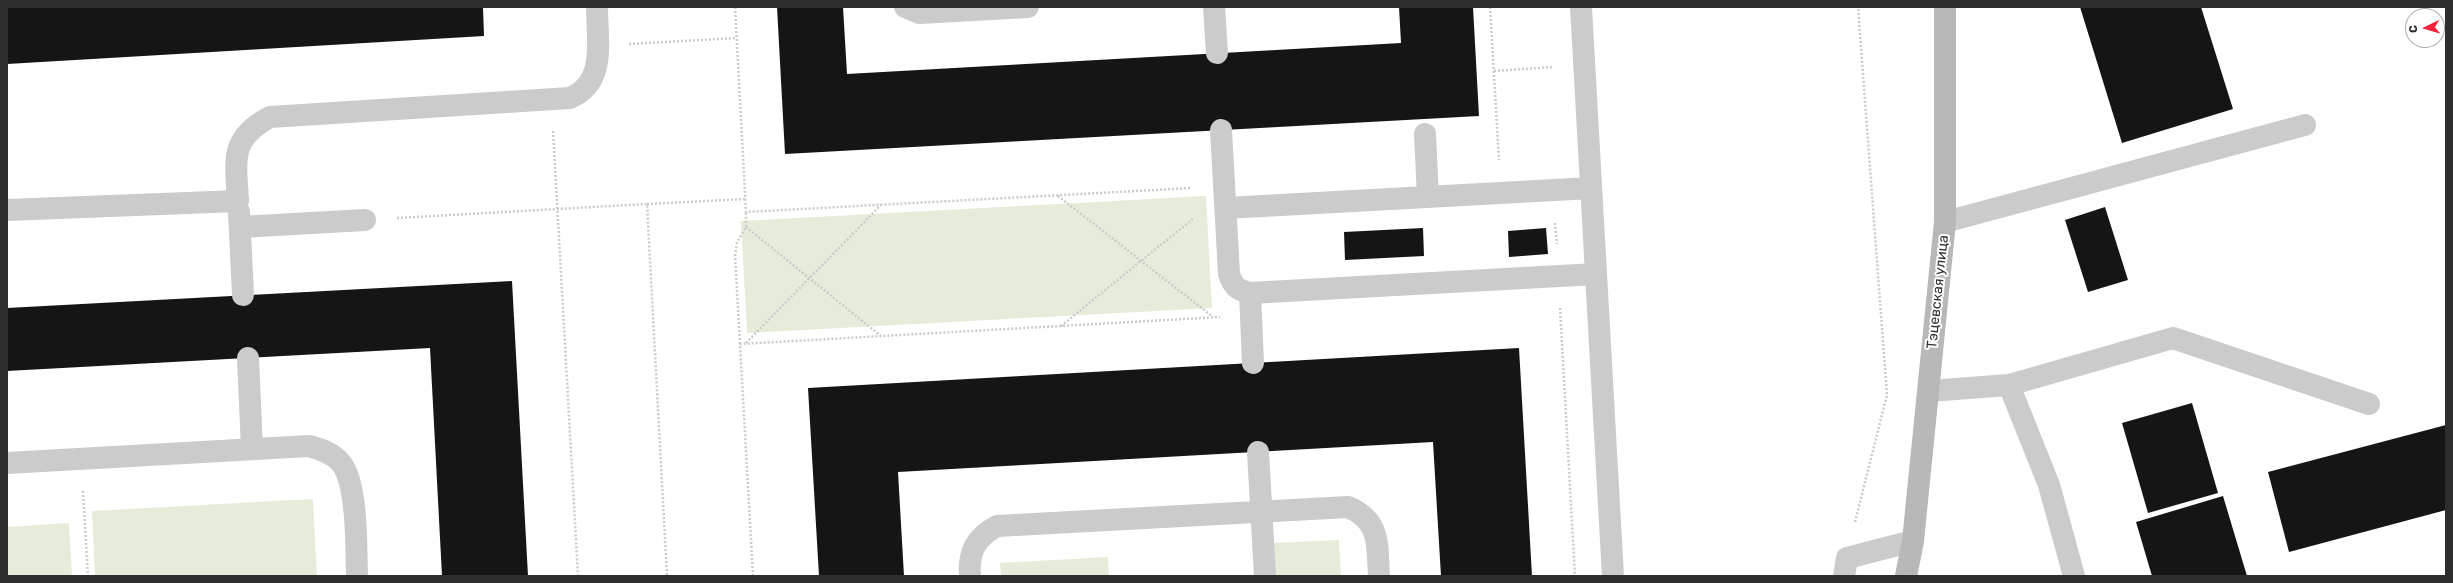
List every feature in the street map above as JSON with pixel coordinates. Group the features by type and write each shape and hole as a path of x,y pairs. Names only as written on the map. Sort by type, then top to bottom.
{"main road":[{"name":"Тэцевская улица","path":"1906,576 1913,541 1945,222 1945,7"}],"lane":[{"path":"243,295 236,160 239,145 253,126 270,117 552,101 570,98 587,88 597,67 597,7"},
{"path":"905,7 919,13 1028,7"},
{"path":"1214,7 1217,54"},
{"path":"1581,7 1613,576"},
{"path":"1945,222 2305,125"},
{"path":"1221,130 1230,274 1233,285 1239,291 1250,294 1596,274"},
{"path":"1425,134 1428,197"},
{"path":"1225,196 1428,197 1591,188"},
{"path":"7,210 238,201"},
{"path":"240,227 365,220"},
{"path":"1250,294 1253,363"},
{"path":"1929,391 2009,385 2173,338 2369,404"},
{"path":"248,358 252,449"},
{"path":"2009,385 2049,485 2074,576"},
{"path":"7,463 309,446 322,450 341,463 349,476 352,492 357,576"},
{"path":"1258,452 1265,576"},
{"path":"970,576 972,549 985,532 997,526 1348,507 1361,512 1374,528 1379,576"},
{"path":"1845,567 1913,541"}],"path":[{"path":"735,7 746,227 735,248 734,256 753,576"},
{"path":"1490,7 1501,193"},
{"path":"1845,567 1887,395 1858,7"},
{"path":"597,46 736,38"},
{"path":"1494,71 1584,65"},
{"path":"552,101 578,576"},
{"path":"1554,190 1575,576"},
{"path":"746,212 1057,195 1225,196"},
{"path":"1057,195 1213,318"},
{"path":"1061,326 1141,261 1225,196"},
{"path":"365,220 745,199"},
{"path":"647,204 667,576"},
{"path":"746,344 881,205"},
{"path":"746,227 881,336"},
{"path":"740,344 1250,316"},
{"path":"81,459 88,576"}],"green space":[{"path":"1206,196 1212,308 747,333 741,221"},
{"path":"313,499 317,576 95,576 92,511"},
{"path":"69,523 72,576 7,576 7,527"},
{"path":"1339,540 1341,576 1275,576 1273,543"},
{"path":"1108,557 1109,576 1001,576 1000,563"}],"building":[{"path":"7,7 483,7 484,36 7,64"},
{"path":"777,7 843,7 847,74 1401,43 1399,7 1473,7 1479,116 785,154"},
{"path":"2080,7 2201,7 2233,109 2122,143"},
{"path":"2105,207 2128,280 2088,292 2065,220"},
{"path":"1423,228 1424,256 1345,260 1344,232"},
{"path":"1546,228 1548,254 1509,257 1508,231"},
{"path":"512,281 528,576 442,576 430,348 7,371 7,308"},
{"path":"1519,348 1532,576 1441,576 1433,442 898,472 904,576 819,576 808,388"},
{"path":"2192,403 2218,493 2148,513 2122,423"},
{"path":"2446,425 2446,510 2289,552 2268,472"},
{"path":"2223,496 2247,576 2152,576 2136,522"}]}
